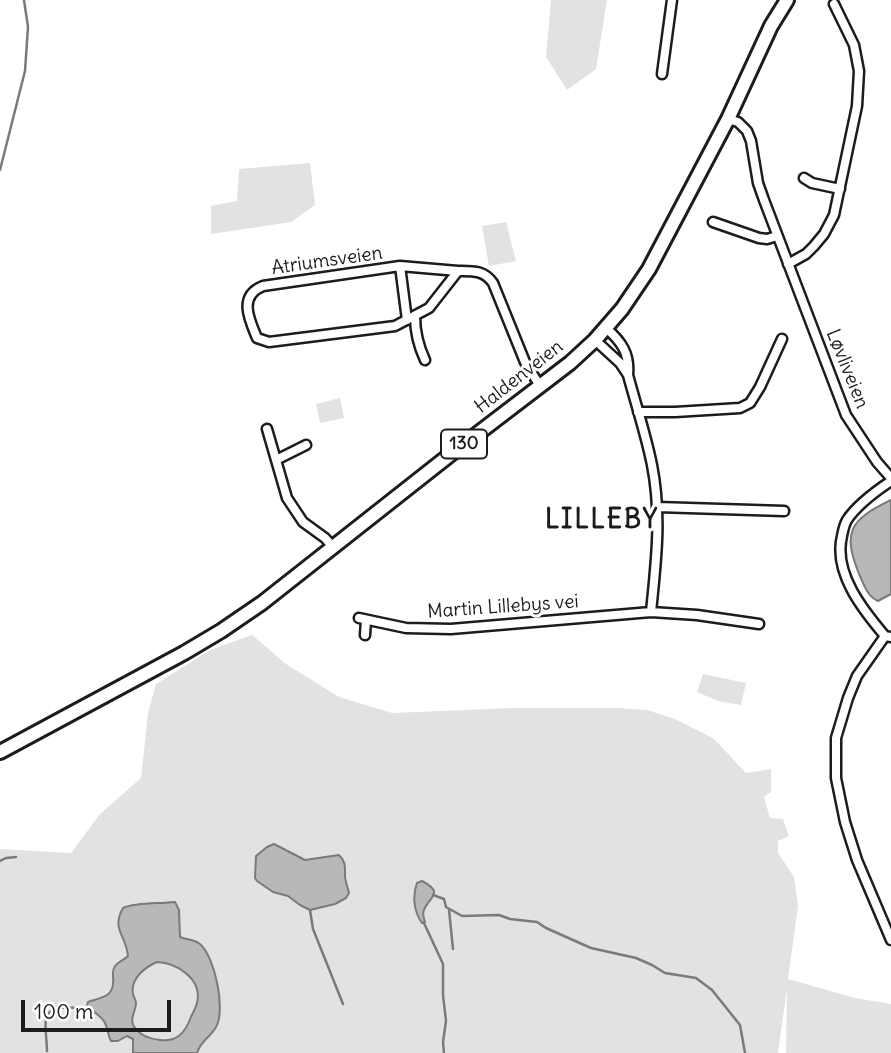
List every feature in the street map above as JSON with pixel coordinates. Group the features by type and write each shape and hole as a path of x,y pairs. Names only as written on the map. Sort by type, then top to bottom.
{"main road":[{"name":"Haldenveien","path":"0,752 184,653 262,603 570,363 595,340 622,309 649,269 728,119 771,26 787,0"}],"street":[{"path":"662,74 672,0"},
{"path":"788,264 806,254 824,234 834,215 857,106 859,71 855,45 834,4"},
{"name":"Løvliveien","path":"728,119 738,122 747,131 751,141 758,183 846,415 891,480"},
{"path":"804,178 813,183 840,189"},
{"path":"713,222 759,238 777,236"},
{"name":"Atriumsveien","path":"400,266 411,318"},
{"name":"Atriumsveien","path":"458,271 429,308 395,326 270,342 257,338 247,313 249,295 263,286 400,266 480,271 493,283 525,362 540,386"},
{"path":"411,318 425,360"},
{"path":"606,328 624,349 629,363 628,376"},
{"path":"638,412 740,408 750,403 782,339"},
{"path":"595,340 620,363 628,376 652,466 657,507 657,554 651,612"},
{"path":"267,429 287,498 303,522 332,547"},
{"path":"276,460 306,445"},
{"path":"891,480 872,494 845,522 840,545 845,577 862,609 888,637 857,676 836,738 836,778 845,822 857,860 891,940"},
{"path":"657,507 784,511"},
{"name":"Martin Lillebys vei","path":"365,635 362,619 406,628 451,629 651,612 759,624"}],"shaded area":[{"path":"551,0 607,0 596,69 567,90 546,57"},
{"path":"310,163 315,205 291,222 211,234 211,206 237,201 239,169"},
{"path":"506,222 516,261 489,266 482,226"},
{"path":"340,398 344,418 320,423 316,404"},
{"path":"891,500 891,594 878,601 864,586 854,559 851,537 858,521"},
{"path":"252,635 286,664 339,697 392,713 514,708 647,710 675,719 713,738 746,773 771,769 771,792 764,797 770,818 783,819 789,836 778,841 778,853 794,877 798,906 788,979 855,998 891,1004 891,1053 786,1053 787,988 778,1053 0,1053 0,849 71,853 100,814 141,778 148,713 156,684 210,650"},
{"path":"703,674 746,683 741,705 718,701 697,692"},
{"path":"274,844 305,860 339,855 345,865 349,893 346,898 335,904 310,910 257,881 256,856"},
{"path":"422,881 433,889 434,895 424,910 425,922 422,923 414,898 417,883"},
{"path":"175,902 179,910 180,937 200,944 210,960 219,997 219,1019 214,1031 197,1053 133,1053 133,1039 127,1036 111,1041 104,1021 87,1006 88,1002 110,992 114,968 128,956 118,921 123,908","holes":["165,963 187,974 198,994 196,1007 186,1028 171,1040 153,1039 143,1035 132,1020 136,1004 133,994 136,979 152,964"]}],"waterway":[{"path":"0,170 25,71 28,27 24,0"},
{"path":"0,861 16,857"},
{"path":"433,895 444,899 446,907 462,916 499,915 537,922 591,948 636,958 665,973 696,978 712,990 740,1025 745,1053"},
{"path":"310,910 313,929 343,1004"},
{"path":"449,910 453,949"},
{"path":"424,923 443,964 446,1021 444,1053"},
{"path":"47,1051 46,1022 50,1011 66,1007 80,1008"}],"district":[{"name":"LILLEBY","path":"602,521"}]}
